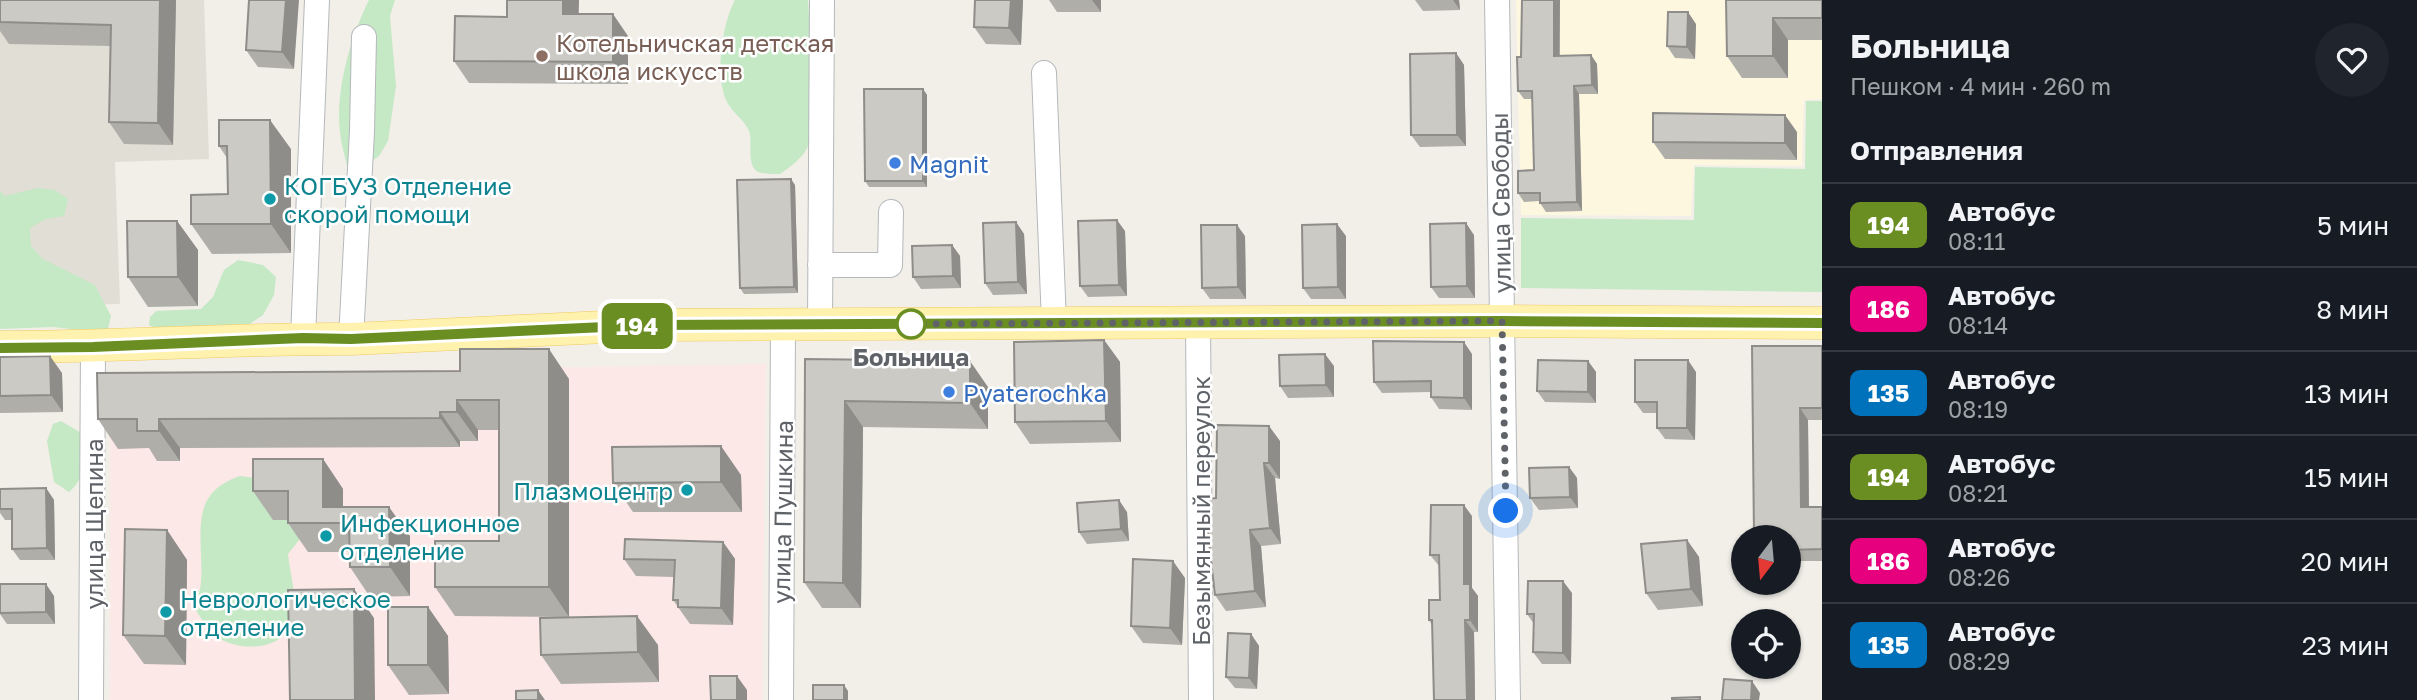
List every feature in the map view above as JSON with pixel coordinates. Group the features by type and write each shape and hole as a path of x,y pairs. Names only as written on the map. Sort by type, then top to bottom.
{"main road":[{"path":"0,348 303,338 351,339 648,325 1502,321 1822,323"}],"street":[{"path":"303,338 317,0"},
{"path":"820,325 822,0"},
{"name":"улица Свободы","path":"1497,0 1508,700"},
{"path":"351,339 364,37"},
{"path":"1044,73 1054,323"},
{"path":"820,265 890,265 891,212"},
{"name":"Безымянный переулок","path":"1198,322 1200,700"},
{"name":"улица Пушкина","path":"780,700 783,325"},
{"name":"улица Щепина","path":"92,700 93,347"}],"shaded area":[{"path":"0,0 204,0 209,159 115,162 120,304 0,307"},
{"path":"1516,0 1822,0 1822,99 1804,100 1802,166 1694,165 1691,216 1521,215"},
{"path":"766,364 762,700 110,700 110,375"}],"green space":[{"path":"369,0 395,0 390,16 396,86 388,141 379,156 364,167 347,165 339,116 346,64"},
{"path":"735,0 808,0 814,125 810,142 802,156 780,174 760,173 754,169 749,131 728,104 723,90 722,50 730,10"},
{"path":"1806,101 1822,101 1822,292 1521,288 1521,218 1694,220 1695,167 1805,169"},
{"path":"38,188 55,190 68,199 64,216 46,219 30,228 31,246 43,259 95,285 111,316 107,333 53,327 0,329 0,191 5,196"},
{"path":"238,260 263,265 276,277 274,295 263,315 242,329 159,331 149,325 150,317 156,311 201,309 213,297 224,270"},
{"path":"61,421 83,434 82,473 69,492 54,482 47,441 53,424"},
{"path":"240,476 281,481 308,520 299,540 288,554 294,598 292,623 287,632 270,644 248,647 217,637 194,608 201,584 200,534 205,506 212,494 223,484"}],"building":[{"path":"0,0 160,0 158,123 109,122 111,25 0,22"},
{"path":"249,0 286,0 282,52 246,50"},
{"path":"507,0 563,0 563,14 613,14 613,62 454,61 455,16 507,17"},
{"path":"975,0 1011,0 1009,28 974,27"},
{"path":"1522,0 1554,0 1554,56 1591,55 1592,85 1574,86 1577,202 1540,203 1540,193 1518,193 1518,171 1534,170 1532,91 1518,91 1517,57 1521,57"},
{"path":"1726,0 1822,0 1822,18 1773,18 1773,56 1727,56"},
{"path":"1668,12 1688,12 1687,47 1667,46"},
{"path":"1456,53 1457,135 1411,135 1410,54"},
{"path":"864,89 923,89 923,181 865,181"},
{"path":"1653,113 1785,115 1785,143 1653,142"},
{"path":"219,120 270,120 271,224 191,224 191,195 228,194 227,146 219,146"},
{"path":"791,179 794,287 740,288 737,180"},
{"path":"1117,220 1119,285 1080,286 1078,221"},
{"path":"127,221 177,221 178,277 128,277"},
{"path":"1016,222 1018,282 985,283 983,223"},
{"path":"1466,223 1467,286 1431,287 1430,224"},
{"path":"1337,224 1338,287 1303,288 1302,225"},
{"path":"1201,225 1237,225 1238,287 1202,288"},
{"path":"952,245 953,276 913,277 912,246"},
{"path":"1104,340 1106,421 1015,422 1014,342"},
{"path":"1373,341 1464,342 1464,398 1431,397 1431,381 1374,382"},
{"path":"1752,346 1822,346 1822,408 1800,408 1801,507 1822,507 1822,549 1801,550 1801,525 1754,525"},
{"path":"460,349 549,349 549,587 435,587 435,541 499,541 499,400 457,400 457,412 440,412 440,418 159,419 159,431 137,431 137,419 98,419 97,373 460,371"},
{"path":"1325,354 1326,385 1280,386 1279,355"},
{"path":"50,356 51,395 0,396 0,357"},
{"path":"805,359 970,361 970,403 845,401 843,583 804,582"},
{"path":"1538,360 1588,361 1588,392 1537,391"},
{"path":"1635,360 1688,360 1687,428 1657,428 1657,402 1635,402"},
{"path":"1217,425 1269,426 1269,463 1264,463 1270,528 1250,530 1255,591 1215,595 1204,499 1216,498"},
{"path":"721,446 721,482 613,483 612,447"},
{"path":"253,459 323,459 323,507 389,507 390,567 350,567 349,523 288,523 288,491 253,491"},
{"path":"1569,467 1570,497 1530,498 1529,468"},
{"path":"46,488 47,548 12,549 12,509 0,509 0,489"},
{"path":"1119,500 1121,529 1079,532 1077,503"},
{"path":"1431,505 1464,505 1464,584 1470,584 1470,620 1465,620 1467,700 1434,700 1429,600 1440,600 1439,555 1430,555"},
{"path":"125,529 167,530 165,636 123,635"},
{"path":"625,539 723,542 721,608 678,607 678,600 673,600 675,560 624,559"},
{"path":"1687,540 1691,589 1646,593 1641,544"},
{"path":"1133,559 1173,561 1170,628 1131,626"},
{"path":"1528,581 1563,581 1563,653 1533,652 1534,614 1527,614"},
{"path":"0,584 46,584 46,612 0,613"},
{"path":"354,589 355,700 290,700 288,590"},
{"path":"388,607 428,607 428,665 388,665"},
{"path":"637,616 638,652 541,655 540,618"},
{"path":"1228,633 1251,634 1249,678 1226,677"},
{"path":"710,676 737,676 737,700 711,700"},
{"path":"1724,679 1752,681 1751,700 1722,700"},
{"path":"813,685 844,685 844,700 813,700"},
{"path":"538,690 538,700 516,700 516,691"},
{"path":"1700,697 1700,700 1672,700 1672,698"}],"bus line":[{"name":"194","path":"0,348 303,338 351,339 648,325 1502,321 1822,323"}],"place":[{"name":"Котельничская детская школа искусств","path":"542,56"},
{"name":"Magnit","path":"895,163"},
{"name":"КОГБУЗ Отделение скорой помощи","path":"270,199"},
{"name":"Больница","path":"911,324"},
{"name":"Pyaterochka","path":"949,392"},
{"name":"Плазмоцентр","path":"687,490"},
{"name":"Инфекционное отделение","path":"326,536"},
{"name":"Неврологическое отделение","path":"166,612"}],"route":[{"path":"911,324 1502,321 1506,511"}]}
